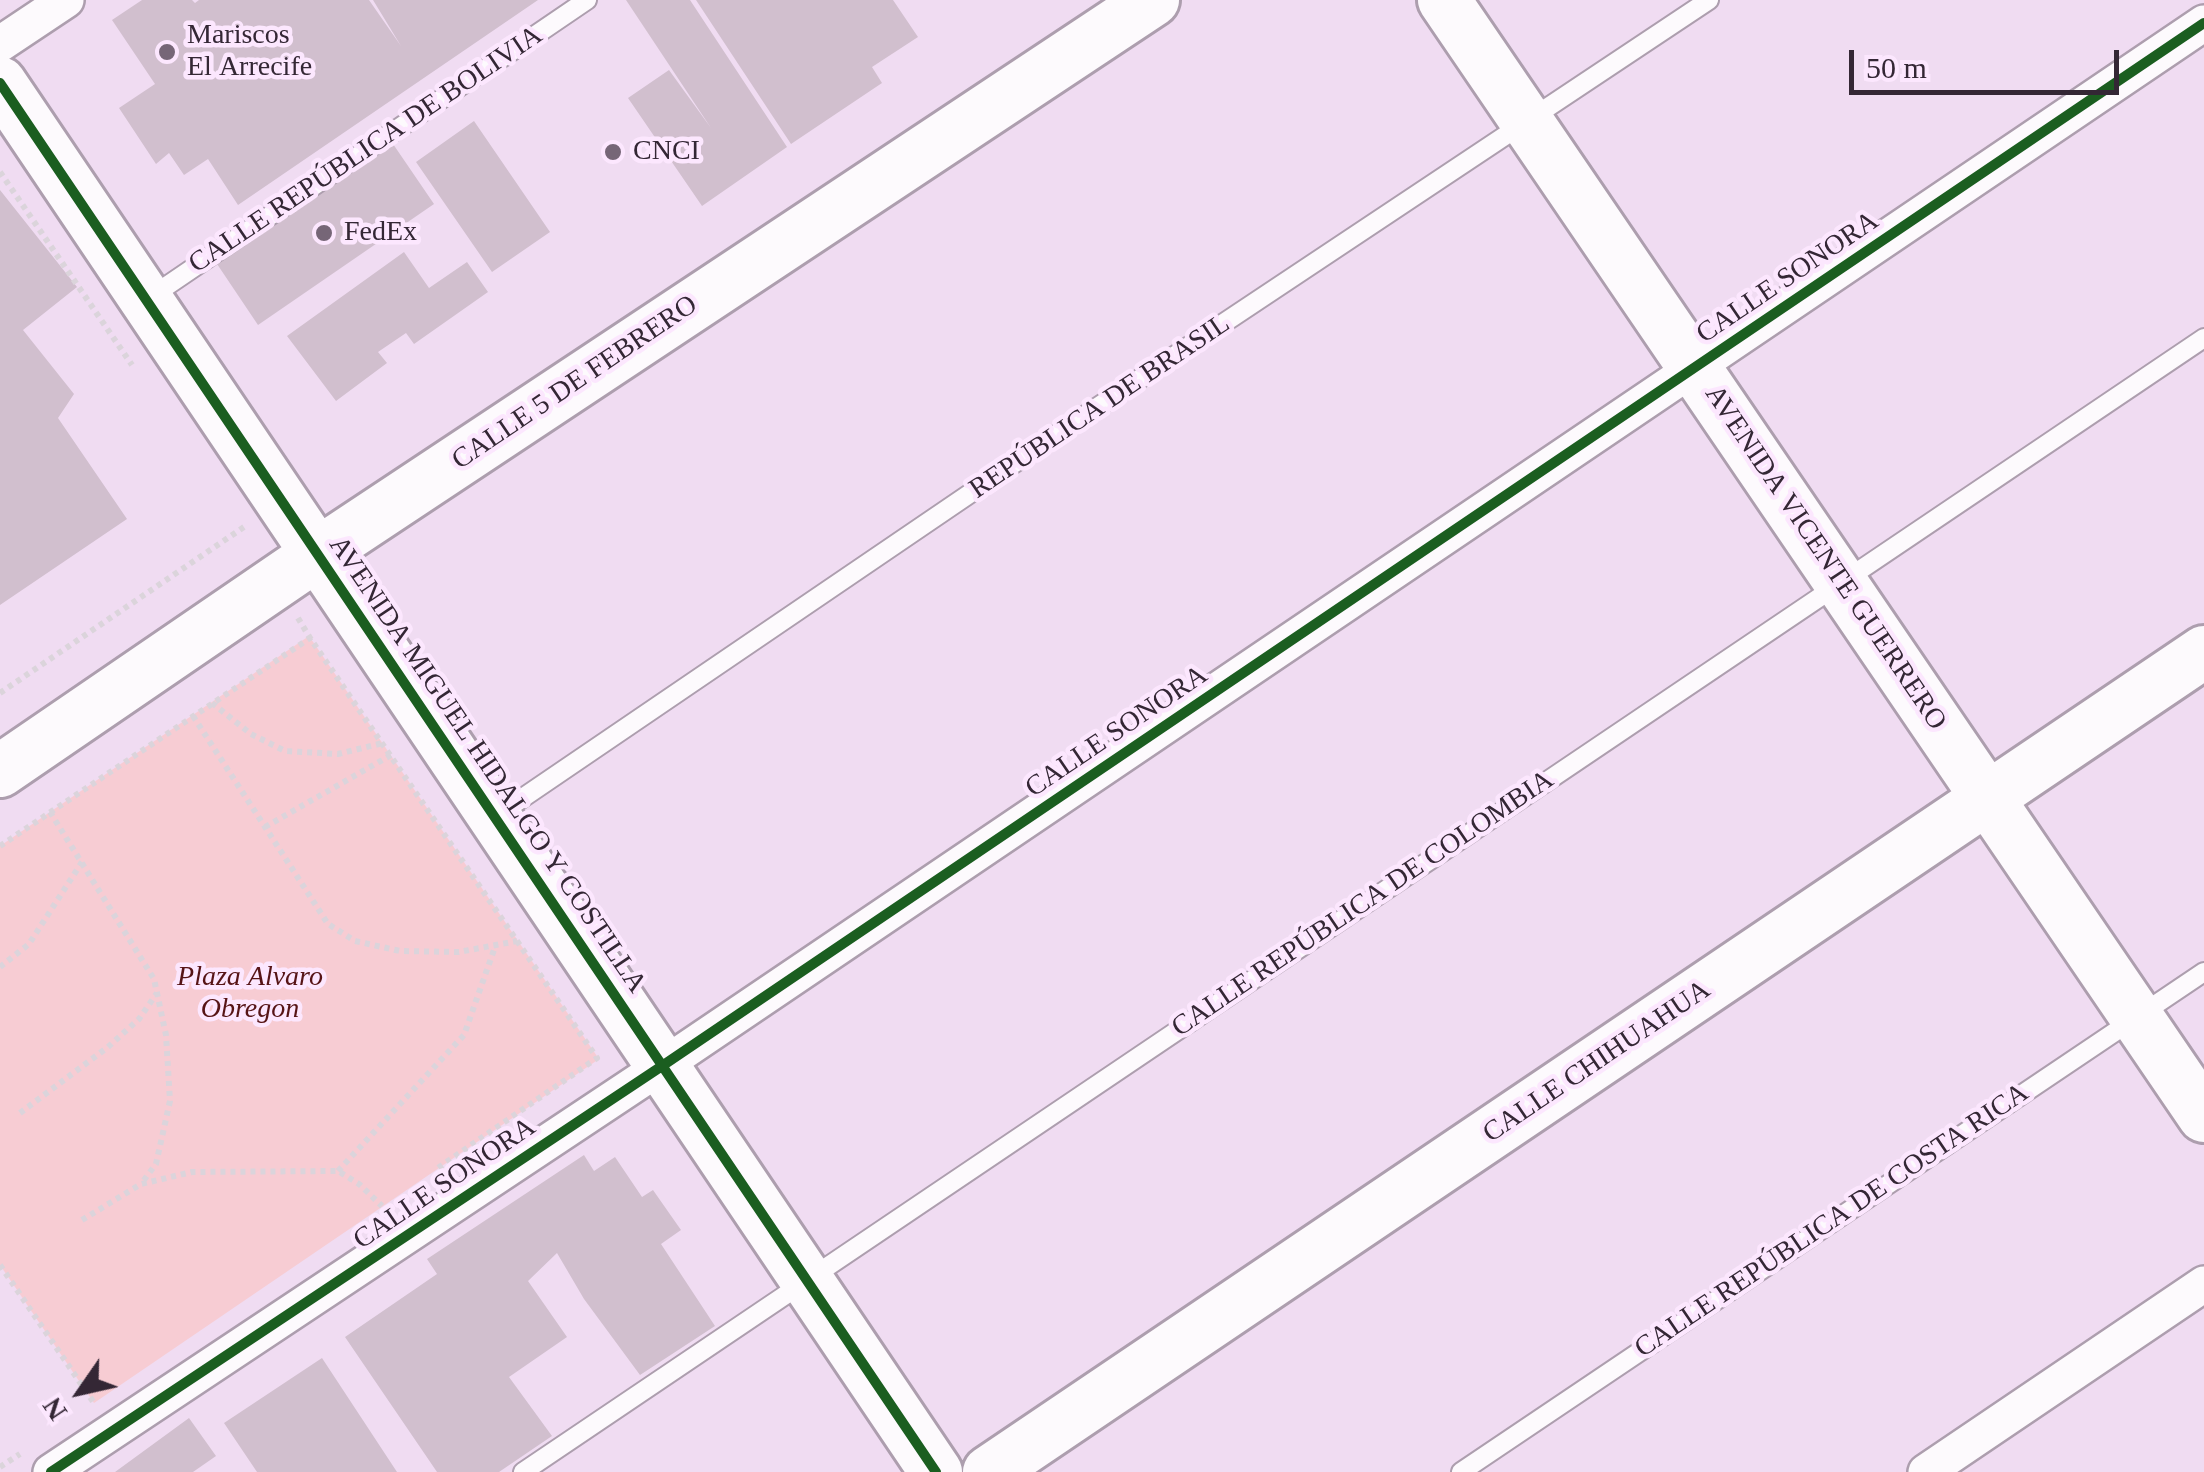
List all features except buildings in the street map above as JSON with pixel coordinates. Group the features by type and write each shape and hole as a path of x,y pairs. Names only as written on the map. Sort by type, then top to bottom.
{"street":[{"path":"0,44 66,0"},
{"name":"CALLE 5 DE FEBRERO","path":"0,771 318,553 1153,0"},
{"name":"AVENIDA VICENTE GUERRERO","path":"1444,0 2204,1116"},
{"name":"CALLE SONORA","path":"50,1472 662,1066 2204,23"},
{"name":"AVENIDA MIGUEL HIDALGO Y COSTILLA","path":"0,83 936,1472"},
{"name":"CALLE CHIHUAHUA","path":"989,1472 2204,652"},
{"path":"1926,1472 2204,1284"}],"lane":[{"name":"CALLE REPÚBLICA DE BOLIVIA","path":"146,300 587,0"},
{"name":"REPÚBLICA DE BRASIL","path":"494,817 1078,420 1709,0"},
{"name":"CALLE REPÚBLICA DE COLOMBIA","path":"523,1472 2204,338"},
{"name":"CALLE REPÚBLICA DE COSTA RICA","path":"1460,1472 2204,972"}],"path":[{"path":"0,172 133,366"},
{"path":"0,693 244,527 232,511"},
{"path":"0,846 310,638 598,1058 428,1175"},
{"path":"212,704 252,734 286,751 338,754 382,743"},
{"path":"192,716 328,924 355,941 400,951 459,952 518,941"},
{"path":"265,828 391,755"},
{"path":"50,812 154,978 166,1035 170,1101 156,1164 141,1184"},
{"path":"0,967 28,944 82,862"},
{"path":"338,1170 464,1035 495,946"},
{"path":"20,1113 108,1047 139,1019 157,993"},
{"path":"82,1220 141,1184 192,1172 338,1170 382,1206"},
{"path":"366,1218 398,1196"},
{"path":"0,1264 94,1403 109,1392"}],"green space":[{"name":"Plaza Alvaro Obregon","path":"309,636 599,1059 94,1403 0,1265 0,846"}],"cycle path":[{"path":"51,1472 662,1066 2204,23"},
{"path":"0,83 936,1472"}],"place":[{"name":"Mariscos El Arrecife","path":"167,52"},
{"name":"CNCI","path":"613,152"},
{"name":"FedEx","path":"324,233"}]}
